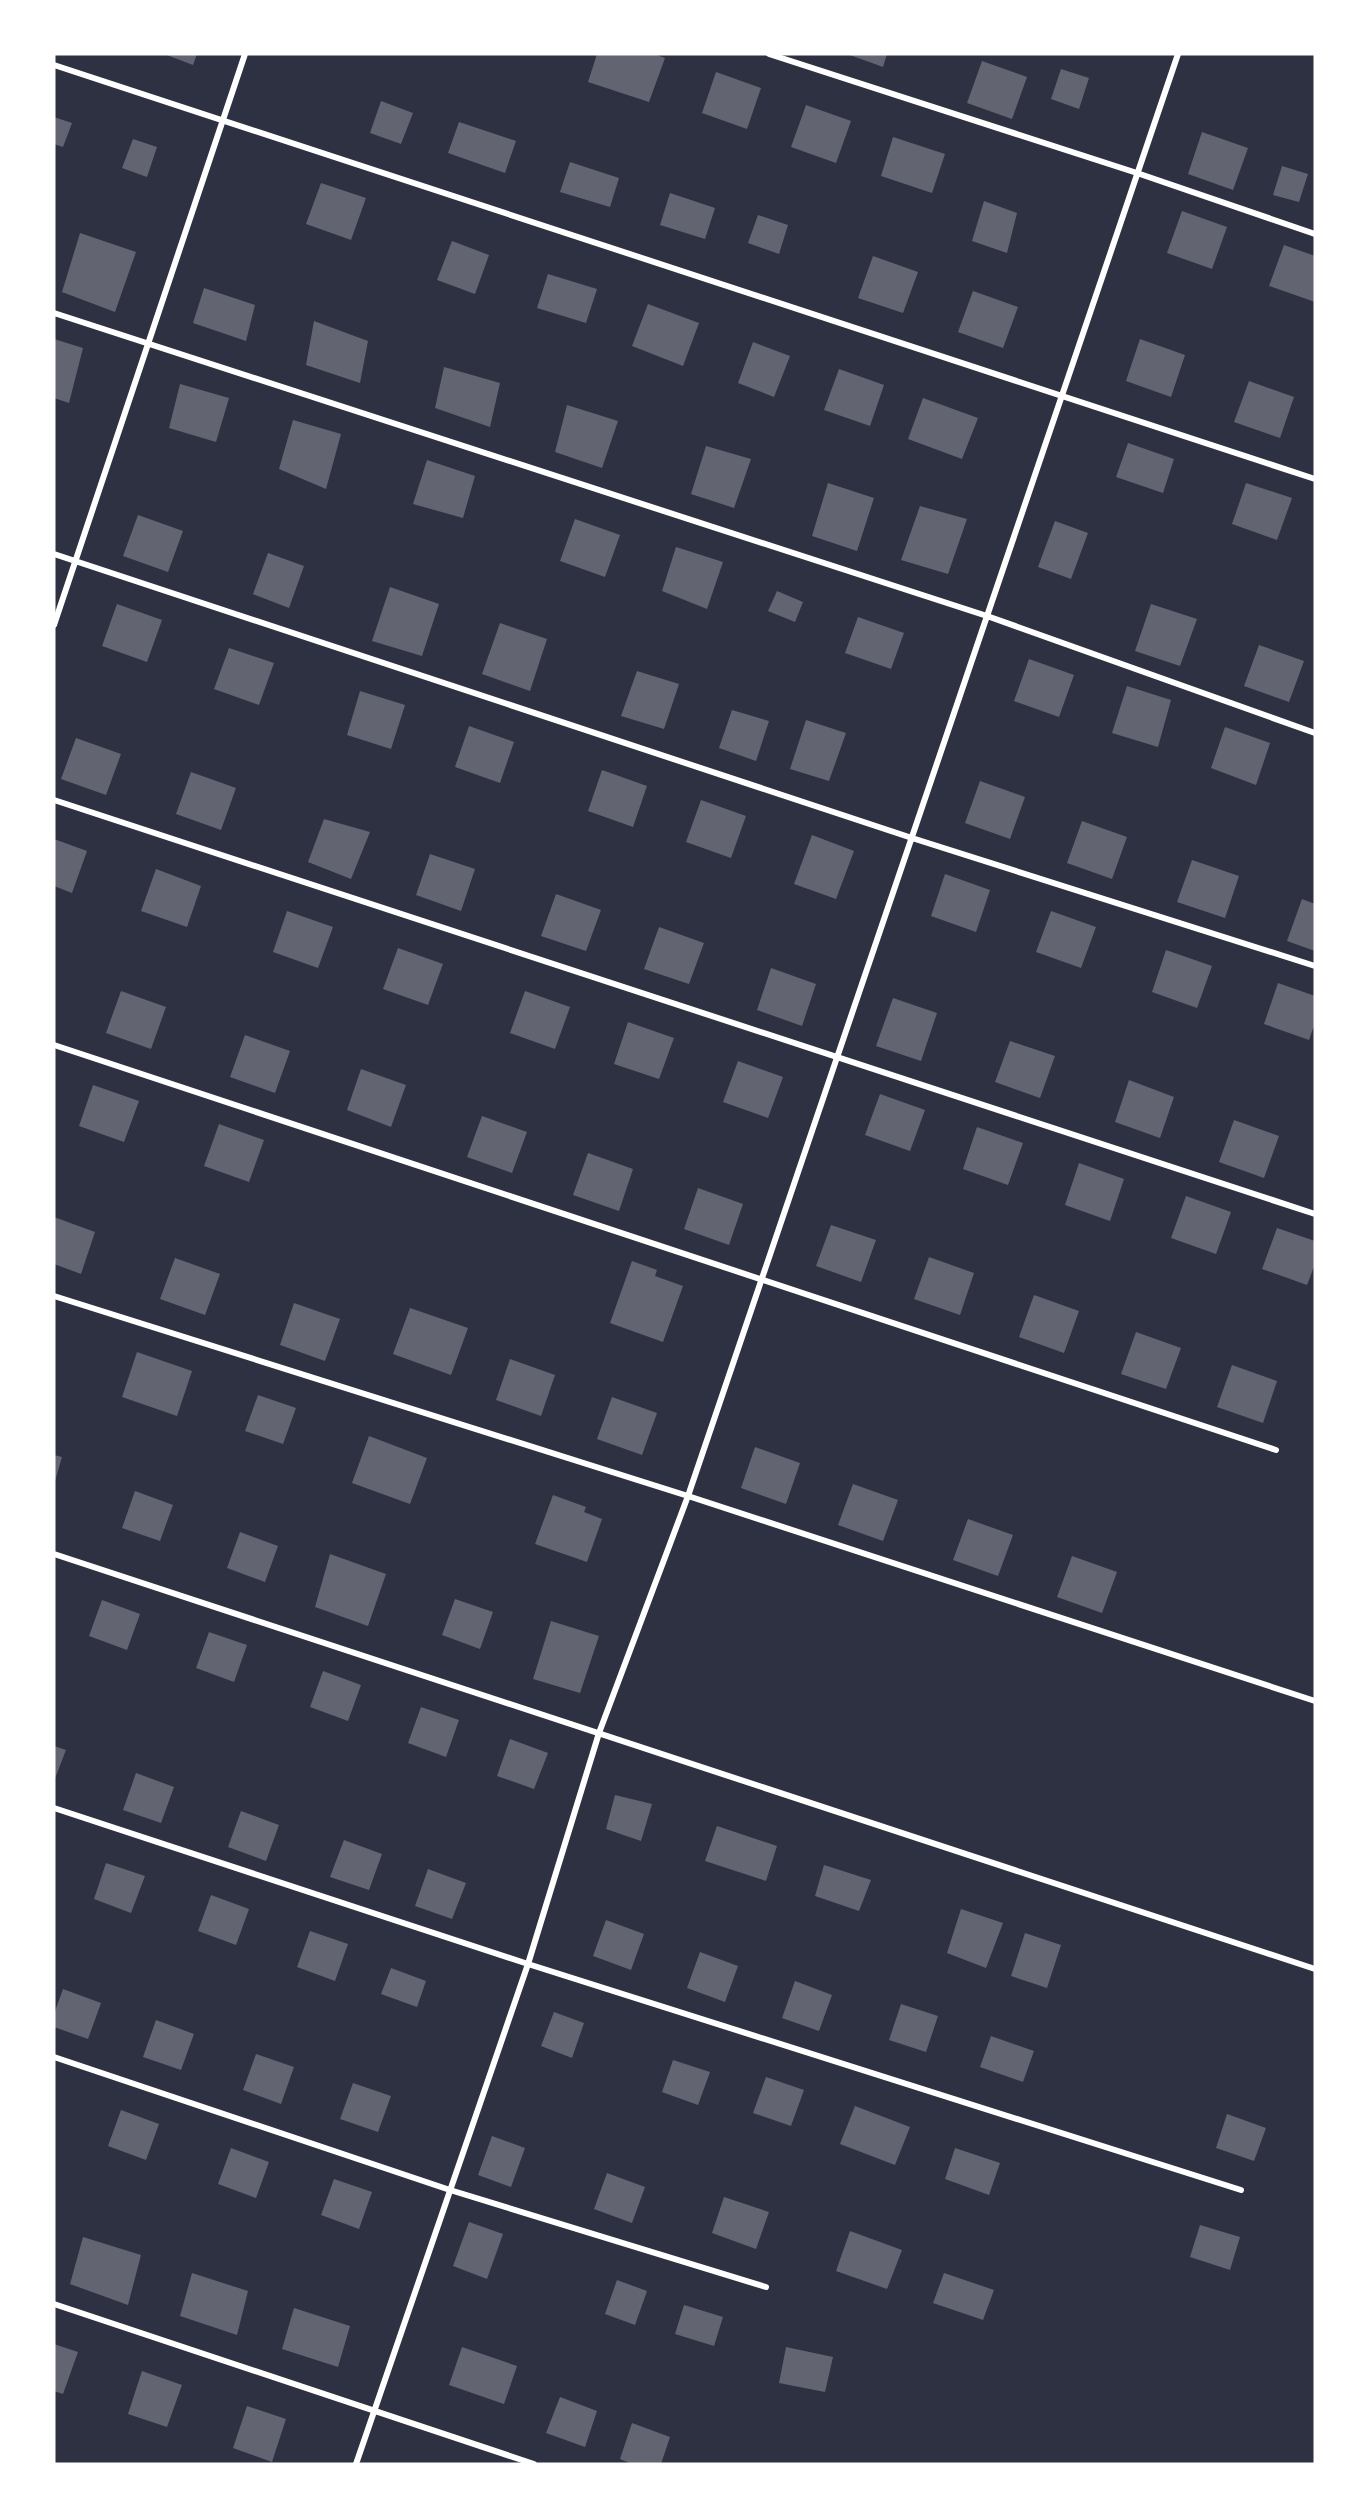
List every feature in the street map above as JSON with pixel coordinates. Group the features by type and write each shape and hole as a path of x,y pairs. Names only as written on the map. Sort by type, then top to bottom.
{"street":[{"path":"54,625 150,344 245,54"},
{"path":"769,54 1137,173 1315,234"},
{"path":"356,2464 528,1964 599,1733 688,1496 1178,54"},
{"path":"54,65 1315,478"},
{"path":"54,313 987,616 1315,734"},
{"path":"54,554 912,838 1315,966"},
{"path":"54,800 1315,1214"},
{"path":"54,1045 1276,1450"},
{"path":"54,1296 688,1496 1315,1701"},
{"path":"54,1554 1315,1969"},
{"path":"54,1808 528,1964 1241,2190"},
{"path":"54,2057 450,2190 766,2287"},
{"path":"54,2304 534,2464"}],"building":[{"path":"164,54 197,54 193,65"},
{"path":"597,54 654,54 665,58 649,102 588,82"},
{"path":"847,54 887,54 883,67"},
{"path":"982,61 1027,77 1012,119 967,103"},
{"path":"1061,69 1089,78 1079,109 1051,99"},
{"path":"716,72 761,88 747,129 702,113"},
{"path":"381,101 413,113 401,144 370,133"},
{"path":"806,105 851,121 836,163 791,147"},
{"path":"54,117 72,123 63,147 54,144"},
{"path":"459,122 516,141 505,173 448,153"},
{"path":"1202,132 1248,148 1233,190 1188,174"},
{"path":"893,137 945,154 932,193 881,176"},
{"path":"133,139 157,147 147,177 122,168"},
{"path":"570,162 619,178 610,207 560,192"},
{"path":"1282,166 1308,174 1299,202 1273,195"},
{"path":"321,183 366,198 351,240 306,224"},
{"path":"670,193 715,208 705,239 660,225"},
{"path":"984,201 1017,213 1007,253 972,241"},
{"path":"1182,211 1227,227 1212,269 1167,253"},
{"path":"758,215 788,225 779,254 748,243"},
{"path":"80,233 136,252 115,312 62,292"},
{"path":"452,241 489,255 475,294 437,280"},
{"path":"1284,245 1315,256 1315,302 1269,286"},
{"path":"873,256 918,272 903,313 858,298"},
{"path":"548,274 597,289 586,323 537,308"},
{"path":"204,288 255,305 246,341 193,323"},
{"path":"973,291 1018,307 1003,348 958,332"},
{"path":"648,304 699,323 683,366 632,346"},
{"path":"314,321 368,341 360,383 306,365"},
{"path":"54,339 83,348 69,403 54,398"},
{"path":"1140,339 1185,355 1171,397 1126,381"},
{"path":"753,342 790,356 774,397 738,383"},
{"path":"444,367 500,383 490,427 435,408"},
{"path":"839,369 884,385 870,426 824,410"},
{"path":"1249,381 1294,397 1280,438 1234,422"},
{"path":"180,384 229,398 216,442 169,428"},
{"path":"923,398 978,418 962,459 908,439"},
{"path":"567,405 618,421 602,468 555,452"},
{"path":"293,420 341,434 326,489 279,469"},
{"path":"1128,443 1174,459 1163,493 1116,477"},
{"path":"706,446 751,459 734,508 691,494"},
{"path":"427,460 475,476 463,518 413,504"},
{"path":"828,483 874,498 857,551 812,536"},
{"path":"1246,483 1292,498 1277,540 1232,524"},
{"path":"920,506 967,519 948,574 901,560"},
{"path":"138,515 183,531 168,572 123,556"},
{"path":"575,519 620,535 605,577 560,561"},
{"path":"1055,521 1088,533 1071,579 1038,567"},
{"path":"676,547 723,562 707,609 662,591"},
{"path":"268,553 304,566 289,608 253,594"},
{"path":"390,587 439,604 422,656 372,641"},
{"path":"777,591 803,602 795,622 768,611"},
{"path":"117,604 162,620 147,662 102,646"},
{"path":"1151,604 1197,619 1180,666 1135,651"},
{"path":"858,617 904,633 891,669 845,653"},
{"path":"500,623 547,639 530,691 482,674"},
{"path":"1259,645 1304,661 1289,702 1244,686"},
{"path":"229,648 274,663 259,705 214,689"},
{"path":"1029,659 1074,675 1059,717 1014,701"},
{"path":"637,671 679,684 664,729 621,716"},
{"path":"1127,686 1171,700 1158,747 1112,733"},
{"path":"360,691 405,705 391,749 347,735"},
{"path":"732,710 769,721 756,761 719,748"},
{"path":"806,720 846,733 829,781 790,769"},
{"path":"469,726 514,742 500,783 455,767"},
{"path":"1225,727 1270,743 1256,785 1211,768"},
{"path":"76,738 121,754 106,795 61,779"},
{"path":"602,770 647,786 633,827 588,811"},
{"path":"191,772 236,788 221,830 176,814"},
{"path":"980,781 1025,797 1010,839 965,823"},
{"path":"701,800 746,816 731,858 686,842"},
{"path":"324,819 370,832 351,879 308,862"},
{"path":"1082,821 1127,837 1112,879 1067,863"},
{"path":"812,835 854,851 836,899 794,884"},
{"path":"54,839 87,851 72,893 54,886"},
{"path":"430,854 475,869 461,911 416,895"},
{"path":"1192,860 1239,876 1225,918 1177,902"},
{"path":"156,869 201,886 187,927 141,911"},
{"path":"945,874 990,890 976,932 931,916"},
{"path":"556,894 601,910 586,951 541,936"},
{"path":"1302,899 1315,904 1315,951 1287,941"},
{"path":"287,911 333,927 318,968 273,952"},
{"path":"1051,911 1096,927 1081,968 1036,952"},
{"path":"659,927 704,943 689,984 644,969"},
{"path":"398,948 443,964 428,1005 383,989"},
{"path":"1166,950 1212,966 1197,1008 1152,992"},
{"path":"771,968 816,984 802,1026 757,1010"},
{"path":"1278,983 1315,996 1315,1023 1309,1040 1264,1024"},
{"path":"121,991 166,1007 151,1049 106,1033"},
{"path":"525,991 570,1007 555,1049 510,1033"},
{"path":"893,998 937,1013 921,1061 876,1046"},
{"path":"628,1022 674,1038 659,1079 614,1064"},
{"path":"245,1035 290,1051 275,1093 230,1077"},
{"path":"1010,1041 1055,1056 1040,1098 995,1082"},
{"path":"738,1061 783,1077 768,1118 723,1102"},
{"path":"361,1069 406,1085 391,1127 347,1110"},
{"path":"1129,1080 1174,1097 1160,1138 1115,1122"},
{"path":"93,1085 139,1101 124,1142 79,1126"},
{"path":"880,1094 925,1110 910,1151 865,1135"},
{"path":"482,1116 527,1132 512,1173 467,1157"},
{"path":"1234,1120 1279,1136 1264,1178 1219,1162"},
{"path":"219,1124 264,1140 249,1182 204,1166"},
{"path":"977,1127 1023,1143 1008,1185 963,1169"},
{"path":"588,1153 633,1169 619,1211 573,1195"},
{"path":"1079,1163 1124,1179 1110,1221 1065,1205"},
{"path":"698,1188 743,1204 729,1245 684,1229"},
{"path":"1186,1196 1231,1212 1216,1254 1171,1238"},
{"path":"54,1217 95,1232 81,1274 54,1264"},
{"path":"831,1225 876,1240 861,1282 816,1266"},
{"path":"1277,1228 1315,1241 1315,1264 1307,1285 1262,1269"},
{"path":"929,1257 974,1273 960,1315 914,1299"},
{"path":"175,1258 220,1274 205,1315 160,1299"},
{"path":"632,1261 657,1270 655,1276 683,1286 663,1342 610,1323"},
{"path":"1034,1295 1079,1311 1064,1353 1019,1337"},
{"path":"294,1303 340,1319 325,1361 280,1345"},
{"path":"410,1308 468,1328 451,1375 393,1354"},
{"path":"1136,1332 1181,1348 1166,1389 1121,1374"},
{"path":"137,1352 192,1371 177,1416 122,1397"},
{"path":"510,1359 555,1375 541,1416 496,1400"},
{"path":"1232,1365 1277,1381 1263,1423 1217,1407"},
{"path":"258,1395 296,1408 283,1444 245,1431"},
{"path":"612,1397 657,1413 642,1455 597,1439"},
{"path":"369,1436 427,1458 410,1504 352,1483"},
{"path":"755,1447 800,1463 786,1504 741,1488"},
{"path":"54,1455 62,1457 55,1481 54,1480"},
{"path":"853,1484 898,1500 883,1541 838,1525"},
{"path":"135,1491 173,1505 160,1541 122,1528"},
{"path":"553,1495 586,1507 584,1512 602,1519 587,1562 535,1544"},
{"path":"968,1519 1013,1535 998,1576 953,1560"},
{"path":"240,1532 278,1546 265,1582 227,1568"},
{"path":"330,1554 386,1574 368,1626 315,1607"},
{"path":"1072,1556 1117,1572 1102,1613 1057,1597"},
{"path":"455,1599 493,1612 480,1649 442,1635"},
{"path":"102,1600 140,1614 127,1650 89,1636"},
{"path":"551,1621 599,1636 580,1693 533,1679"},
{"path":"209,1632 247,1645 234,1682 196,1668"},
{"path":"323,1671 361,1685 348,1721 310,1707"},
{"path":"421,1707 459,1720 446,1757 408,1743"},
{"path":"510,1739 548,1753 534,1789 497,1776"},
{"path":"54,1746 66,1750 54,1781"},
{"path":"136,1773 174,1787 161,1823 123,1810"},
{"path":"615,1795 652,1804 641,1841 606,1829"},
{"path":"241,1811 279,1825 266,1861 228,1847"},
{"path":"717,1826 777,1846 766,1881 705,1861"},
{"path":"344,1840 382,1854 369,1890 330,1877"},
{"path":"106,1863 145,1876 131,1913 94,1899"},
{"path":"824,1865 871,1880 859,1911 815,1896"},
{"path":"428,1869 466,1883 452,1919 415,1906"},
{"path":"211,1895 249,1909 236,1945 198,1931"},
{"path":"961,1909 1003,1923 986,1968 947,1953"},
{"path":"606,1920 644,1934 631,1970 593,1956"},
{"path":"310,1931 348,1944 335,1981 297,1967"},
{"path":"1025,1933 1061,1945 1047,1988 1011,1976"},
{"path":"700,1952 738,1966 725,2002 687,1988"},
{"path":"391,1968 426,1981 417,2007 381,1994"},
{"path":"795,1981 832,1995 819,2031 782,2018"},
{"path":"63,1989 101,2003 88,2039 54,2027 54,2014"},
{"path":"901,2004 938,2016 926,2052 889,2040"},
{"path":"554,2012 584,2023 572,2058 541,2046"},
{"path":"156,2020 194,2034 181,2070 143,2057"},
{"path":"991,2036 1034,2051 1023,2082 980,2067"},
{"path":"256,2054 294,2067 281,2104 243,2090"},
{"path":"673,2060 710,2072 698,2105 662,2092"},
{"path":"766,2077 804,2090 791,2126 753,2113"},
{"path":"353,2083 391,2096 378,2132 340,2119"},
{"path":"855,2106 910,2127 895,2165 840,2144"},
{"path":"121,2110 159,2124 146,2160 108,2146"},
{"path":"1227,2114 1266,2128 1254,2161 1216,2148"},
{"path":"492,2136 525,2148 511,2187 478,2175"},
{"path":"231,2148 269,2162 256,2198 218,2184"},
{"path":"955,2148 1000,2163 989,2195 945,2179"},
{"path":"607,2173 645,2187 632,2223 594,2209"},
{"path":"334,2179 372,2192 359,2229 321,2215"},
{"path":"724,2197 769,2212 756,2249 712,2233"},
{"path":"469,2222 503,2234 487,2279 453,2266"},
{"path":"1200,2225 1240,2237 1230,2270 1190,2257"},
{"path":"850,2231 902,2250 887,2289 836,2271"},
{"path":"83,2237 141,2255 128,2305 70,2284"},
{"path":"192,2273 248,2291 237,2335 180,2316"},
{"path":"944,2273 994,2290 983,2320 933,2303"},
{"path":"617,2280 647,2291 635,2325 605,2314"},
{"path":"684,2305 723,2317 714,2346 675,2334"},
{"path":"294,2308 350,2326 338,2367 282,2349"},
{"path":"54,2344 78,2352 63,2394 54,2391"},
{"path":"462,2347 517,2366 504,2404 449,2385"},
{"path":"786,2347 833,2357 825,2392 779,2383"},
{"path":"142,2371 182,2385 167,2427 128,2414"},
{"path":"560,2397 597,2411 585,2447 546,2433"},
{"path":"247,2406 286,2419 272,2462 233,2448"},
{"path":"632,2423 670,2437 661,2464 632,2464 620,2459"}]}
